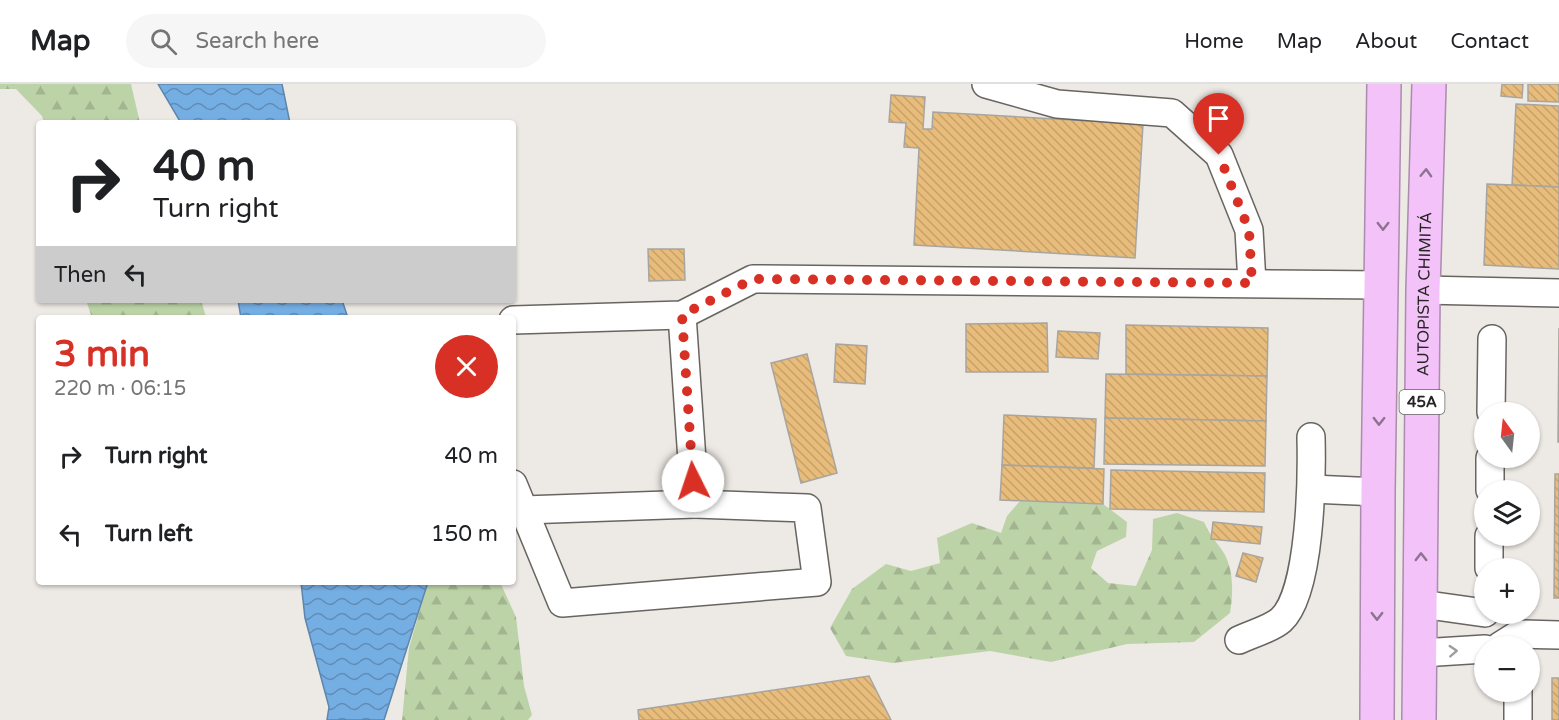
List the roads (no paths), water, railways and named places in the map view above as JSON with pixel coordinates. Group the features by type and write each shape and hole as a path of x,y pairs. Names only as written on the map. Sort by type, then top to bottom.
{"highway":[{"name":"45A","path":"1377,720 1384,84"},
{"name":"AUTOPISTA CHIMITÁ","path":"1419,720 1423,290 1429,84"}],"lane":[{"path":"986,84 1057,104 1172,114 1219,155 1249,230 1252,283"},
{"path":"516,320 682,315 753,279 1383,285"},
{"path":"1423,290 1559,293"},
{"path":"682,315 695,504"},
{"path":"1491,402 1492,339"},
{"path":"1239,640 1281,620 1301,586 1312,489 1311,436"},
{"path":"1312,489 1378,492"},
{"path":"516,491 562,603 817,582 807,508 695,504 524,510"},
{"path":"1421,604 1474,611"},
{"path":"1540,638 1559,635"},
{"path":"1421,653 1474,650"},
{"path":"1518,702 1518,720"}],"water":[{"path":"158,84 282,84 289,120 179,120"},
{"path":"238,303 343,303 347,315 240,315"},
{"path":"301,585 427,585 384,720 327,720 329,707 305,618"}]}
